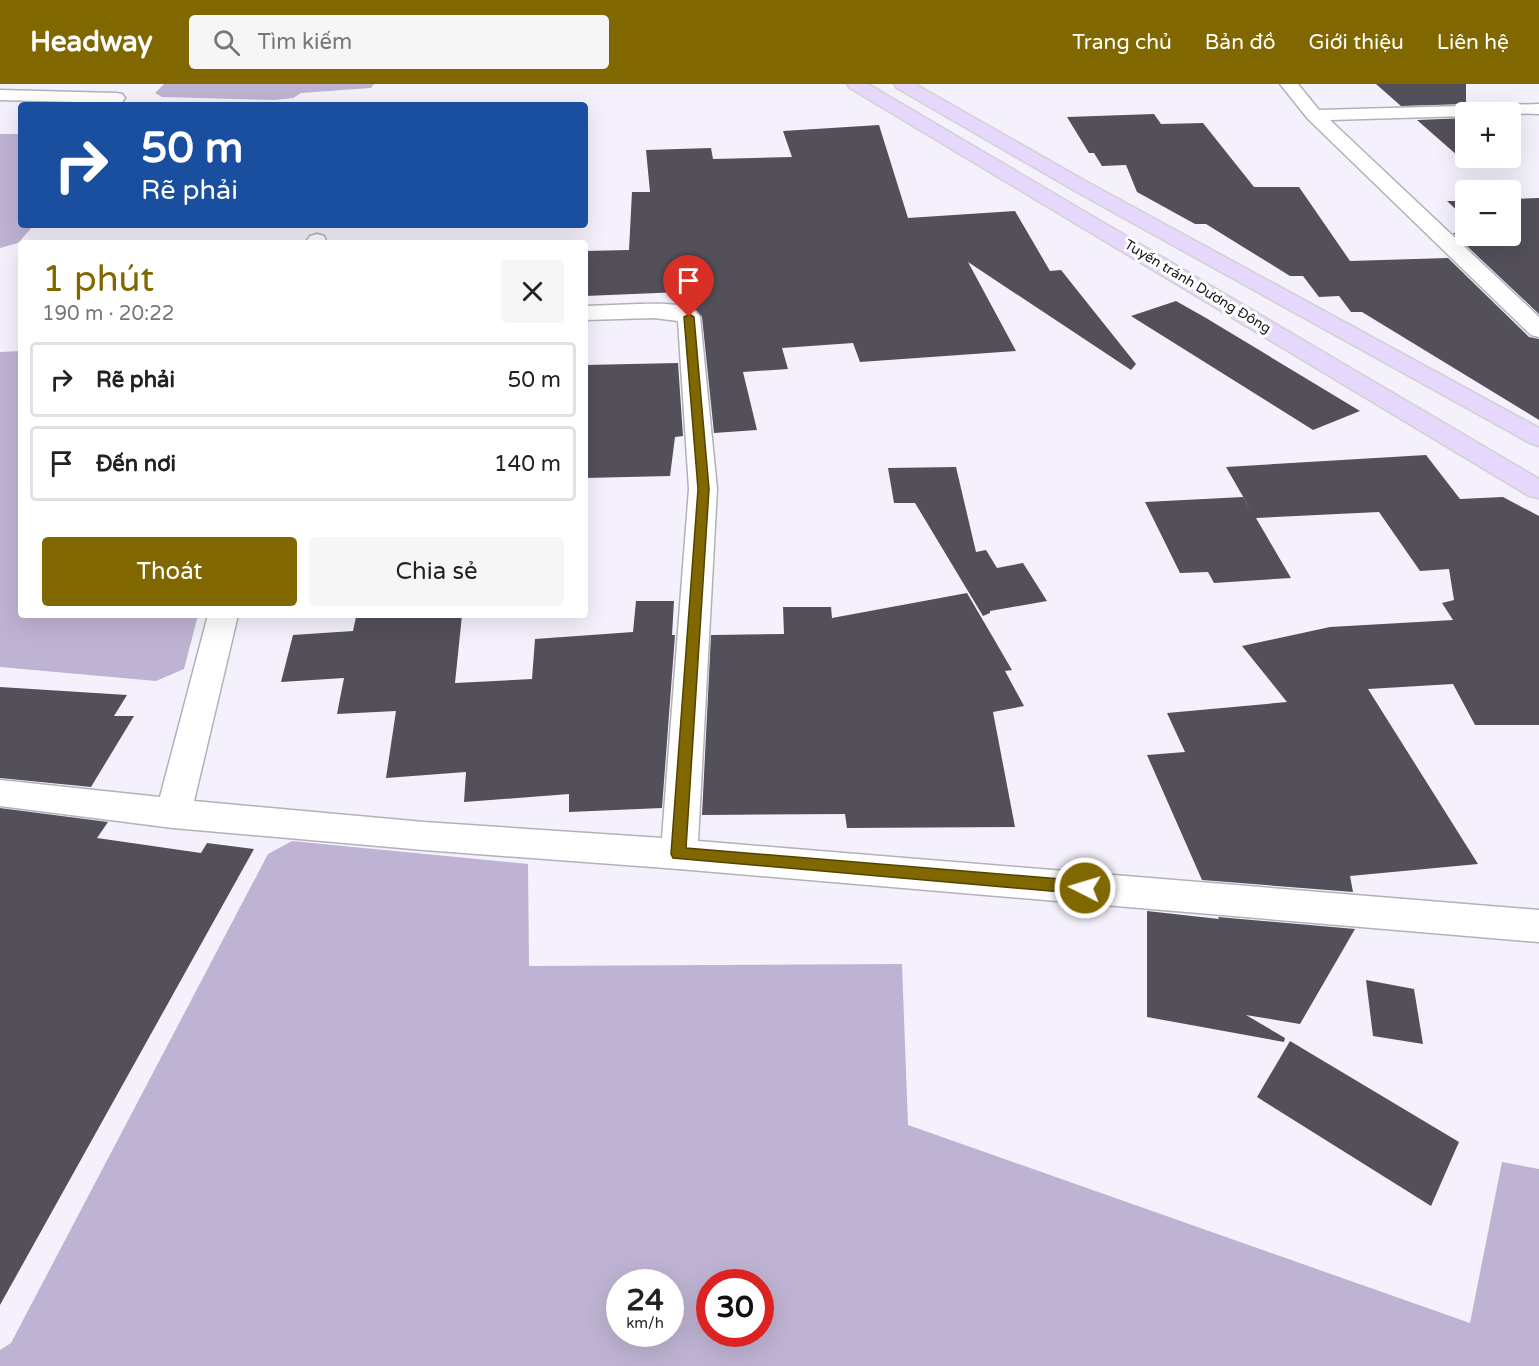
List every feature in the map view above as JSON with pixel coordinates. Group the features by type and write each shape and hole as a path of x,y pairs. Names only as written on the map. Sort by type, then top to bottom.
{"main road":[{"name":"Tuyến tránh Dương Đông","path":"856,84 1539,490"},
{"name":"Tuyến tránh Dương Đông","path":"903,84 1082,187 1539,438"}],"street":[{"path":"1289,84 1314,115 1539,330"},
{"path":"0,95 116,98"},
{"path":"1314,115 1539,109"},
{"path":"588,313 666,312 681,313 689,317 703,489 679,854"},
{"path":"172,814 222,618"},
{"path":"0,794 172,814 552,847 679,854 1539,926"}],"shaded area":[{"path":"164,84 374,84 371,88 301,93 293,98 274,100 162,97 155,93"},
{"path":"0,134 18,134 18,228 31,228 18,240 18,243 0,248"},
{"path":"18,351 18,618 197,618 184,669 156,681 0,667 0,352"},
{"path":"292,841 528,864 529,966 902,964 908,1125 1470,1323 1502,1162 1539,1169 1539,1366 0,1366 0,1350 11,1343 268,854"}],"building":[{"path":"1376,84 1466,84 1466,102 1401,106"},
{"path":"1154,114 1161,124 1203,123 1254,187 1299,187 1350,261 1448,258 1529,337 1539,339 1539,420 1362,312 1351,312 1339,296 1319,297 1303,276 1290,276 1206,224 1195,224 1137,192 1126,165 1102,166 1094,153 1089,153 1067,117"},
{"path":"1455,118 1455,153 1417,120"},
{"path":"879,125 908,218 1015,211 1050,271 1061,270 1136,364 1131,370 968,262 1016,351 860,362 853,343 782,348 788,369 743,372 757,430 714,433 702,317 696,310 681,304 681,292 588,296 588,251 629,250 632,192 650,192 646,150 711,148 713,159 792,157 783,131"},
{"path":"1539,198 1539,314 1467,246 1521,246 1521,199"},
{"path":"1447,201 1455,201 1455,209"},
{"path":"1176,301 1360,411 1313,430 1131,316"},
{"path":"678,363 683,436 675,437 670,476 588,478 588,365"},
{"path":"1426,455 1460,499 1503,497 1539,516 1539,725 1475,725 1453,684 1368,689 1478,864 1350,876 1353,892 1202,880 1147,755 1185,752 1167,713 1287,702 1242,646 1330,627 1453,620 1442,603 1454,600 1449,569 1420,571 1379,512 1256,518 1291,578 1214,583 1208,572 1180,573 1145,502 1243,497 1253,514 1226,467"},
{"path":"956,467 976,552 986,550 997,568 1023,563 1047,601 990,611 983,616 915,503 894,503 888,468"},
{"path":"967,593 1012,670 1005,671 1024,706 993,712 1015,827 847,828 845,814 702,815 711,635 784,634 783,607 831,607 832,618"},
{"path":"636,601 674,601 672,635 675,635 662,808 569,812 569,794 464,802 466,772 386,778 396,711 337,714 344,678 281,682 293,635 353,631 356,618 462,618 455,683 532,679 535,639 633,632"},
{"path":"0,687 127,695 114,716 134,716 91,787 0,778"},
{"path":"0,808 108,822 97,838 201,853 207,843 254,849 0,1305"},
{"path":"1147,911 1355,929 1300,1024 1246,1015 1285,1038 1284,1042 1147,1017"},
{"path":"1366,980 1414,989 1423,1044 1373,1036"},
{"path":"1290,1041 1459,1142 1431,1206 1257,1097"}],"route":[{"path":"689,317 703,489 679,854 1085,888"}]}
